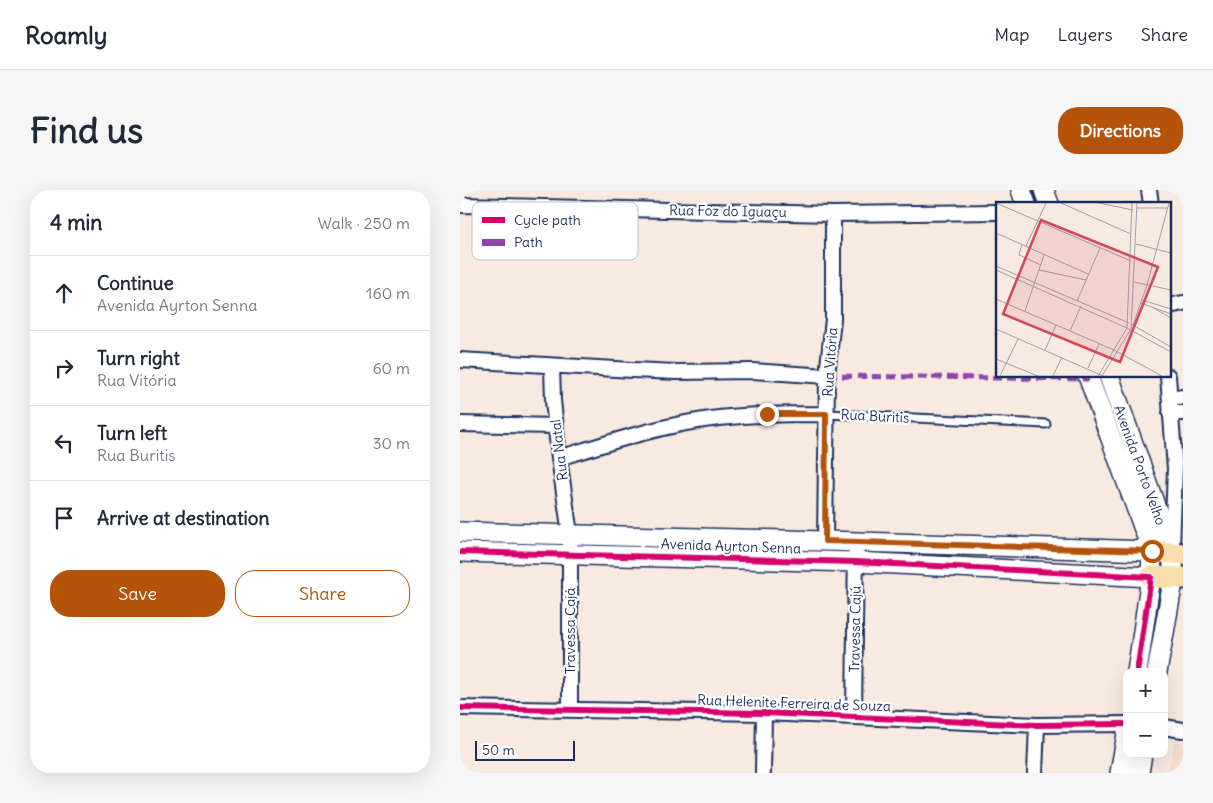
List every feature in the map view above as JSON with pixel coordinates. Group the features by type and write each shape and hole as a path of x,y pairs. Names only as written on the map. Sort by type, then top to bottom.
{"main road":[{"name":"Avenida Ayrton Senna","path":"1151,577 1178,577"}],"street":[{"path":"1021,190 1025,202"},
{"path":"1044,190 1048,202"},
{"name":"Rua Foz do Iguaçu","path":"638,209 833,214 996,212"},
{"name":"Rua Vitória","path":"825,541 827,376 833,319 833,214"},
{"path":"1170,306 1183,303"},
{"path":"460,360 676,372 753,371 827,376"},
{"name":"Rua Natal","path":"552,366 559,458 570,534 570,554"},
{"name":"Avenida Porto Velho","path":"1089,378 1169,552"},
{"name":"Avenida Porto Velho","path":"1110,378 1178,577 1158,668"},
{"path":"1169,378 1177,405 1169,552"},
{"name":"Rua Buritis","path":"559,458 622,438 717,418 767,414 826,414"},
{"path":"460,424 556,426"},
{"name":"Avenida Ayrton Senna","path":"460,532 1169,552"},
{"name":"Travessa Cajú","path":"854,717 856,542"},
{"name":"Avenida Ayrton Senna","path":"460,552 856,562 1151,577"},
{"name":"Avenida Porto Velho","path":"1138,668 1151,577 1169,552"},
{"name":"Travessa Cajá","path":"570,554 570,709"},
{"name":"Rua Helenite Ferreira de Souza","path":"460,708 764,713 1037,725 1123,724"},
{"path":"763,773 764,713"},
{"path":"1035,773 1037,725"},
{"path":"1168,728 1183,730"},
{"path":"1120,773 1123,756"},
{"path":"1139,773 1141,758"}],"lane":[{"name":"Rua Buritis","path":"826,414 1046,424"}],"shaded area":[{"path":"1175,740 1183,742 1183,773 1168,773"}],"marked path":[{"path":"827,376 996,378"},
{"path":"1002,378 1089,379"}],"cycle path":[{"path":"460,552 856,562 1151,577 1138,668"},
{"path":"460,708 764,713 1037,725 1123,724"}],"route":[{"path":"767,414 826,414 825,541 1152,551"}]}
